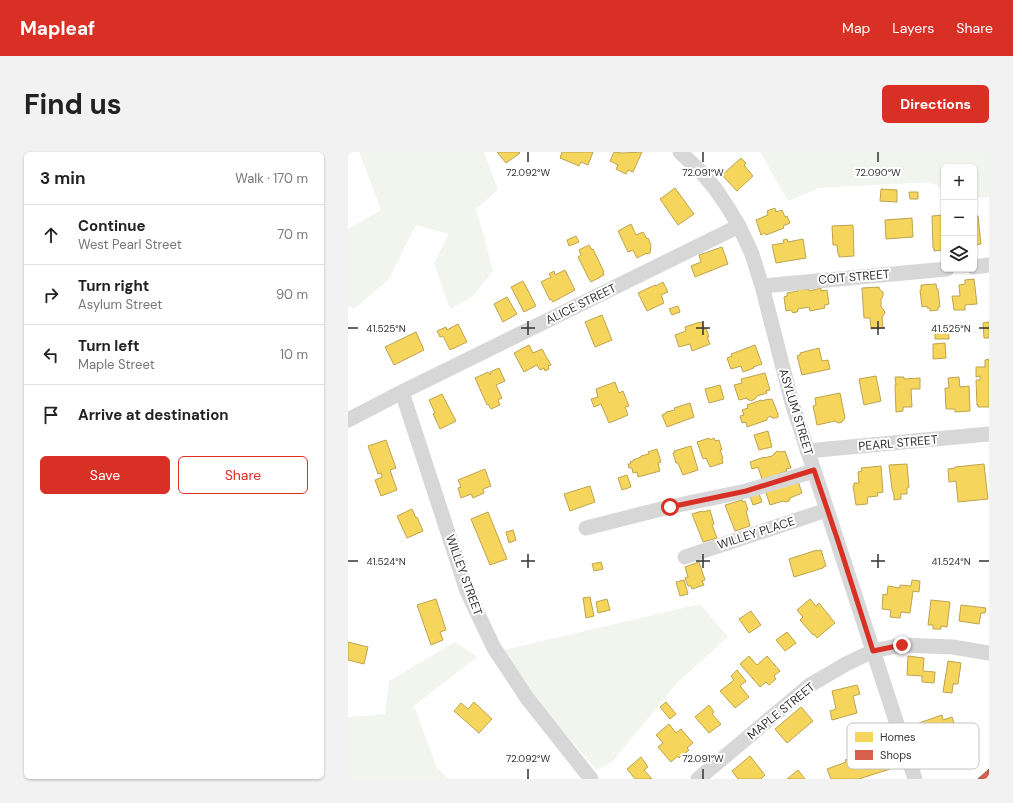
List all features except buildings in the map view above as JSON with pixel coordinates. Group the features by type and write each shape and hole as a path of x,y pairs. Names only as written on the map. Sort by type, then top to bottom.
{"street":[{"name":"ASYLUM STREET","path":"680,152 714,187 739,226 752,254 762,286 792,403 897,723"},
{"name":"ALICE STREET","path":"348,420 739,226"},
{"path":"977,267 989,265"},
{"name":"COIT STREET","path":"762,286 941,270"},
{"name":"WILLEY STREET","path":"402,392 467,591 494,648 527,698 591,779"},
{"name":"PEARL STREET","path":"807,451 989,434"},
{"path":"586,528 670,507 746,491 814,470"},
{"name":"WILLEY PLACE","path":"685,556 827,510"},
{"name":"MAPLE STREET","path":"698,779 810,685 846,664 873,651 902,645 953,647 989,653"},
{"name":"ASYLUM STREET","path":"912,769 915,779"}],"shaded area":[{"path":"359,152 484,152 498,190 476,209 493,271 471,298 450,309 434,263 449,234 416,225 388,280 354,309 348,306 348,229 381,210"},
{"path":"760,152 989,152 989,197 977,198 977,164 941,164 941,189 931,182 819,188 788,201"},
{"path":"700,604 728,637 678,682 613,761 597,770 540,705 499,651"},
{"path":"455,642 477,657 414,706 437,768 448,779 348,779 348,717 385,714 389,681"}],"route":[{"path":"670,507 746,491 814,470 873,651 902,645"}]}
